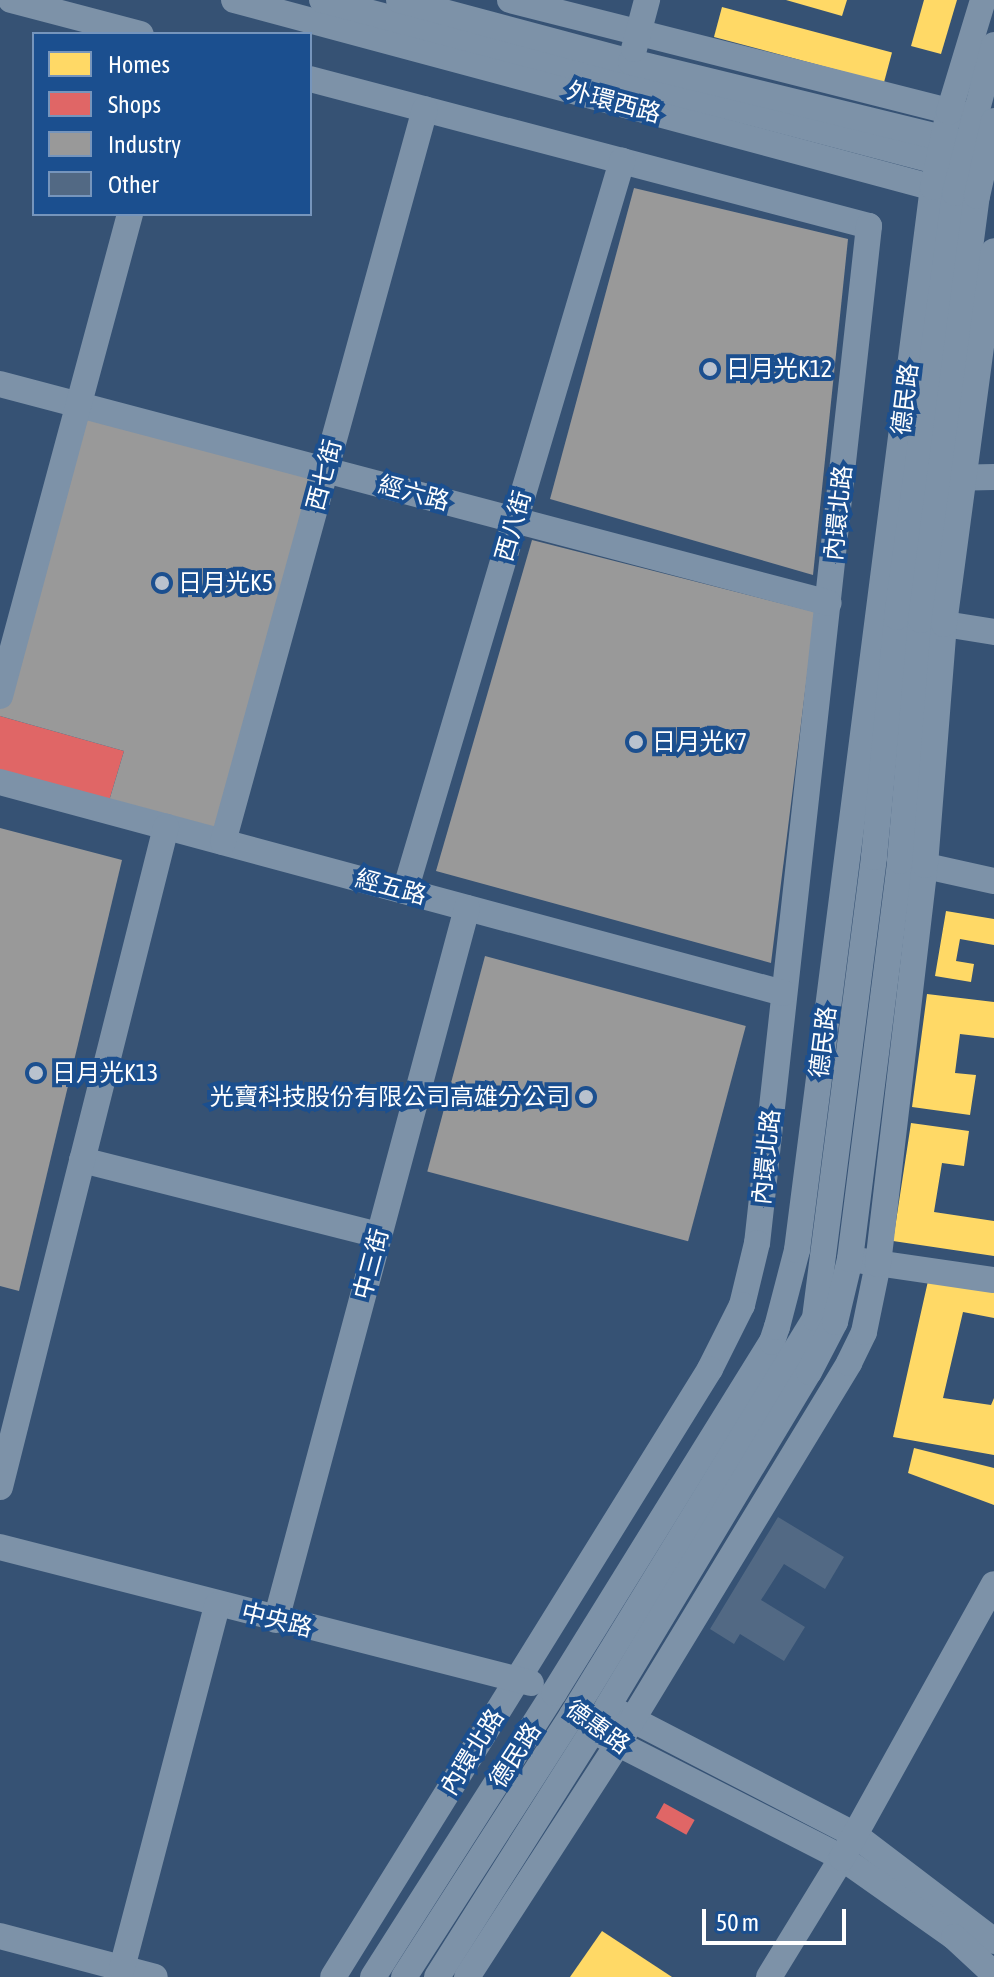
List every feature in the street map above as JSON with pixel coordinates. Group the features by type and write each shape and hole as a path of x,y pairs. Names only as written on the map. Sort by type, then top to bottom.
{"street":[{"path":"11,0 133,32"},
{"name":"外環西路","path":"234,0 972,154"},
{"name":"外環西路","path":"322,0 625,82 972,154"},
{"name":"外環西路","path":"399,0 625,82"},
{"path":"510,0 638,34 972,154"},
{"path":"625,82 647,0"},
{"name":"德民路","path":"467,1977 617,1745 849,1363 864,1332 878,1264 910,619 972,154 983,0"},
{"name":"德民路","path":"437,1977 815,1318 837,1257 899,861 910,619 972,154 994,45"},
{"path":"312,80 622,161"},
{"name":"西七街","path":"223,842 425,109"},
{"name":"內環北路","path":"333,1977 710,1369 742,1305 757,1243 869,226 622,161"},
{"name":"西八街","path":"405,891 622,161"},
{"path":"0,696 129,216"},
{"name":"德民路","path":"928,476 994,251"},
{"name":"經六路","path":"0,384 829,603"},
{"path":"928,476 994,477"},
{"path":"910,619 994,632"},
{"name":"德民路","path":"373,1977 772,1342 797,1250 848,851 910,619"},
{"name":"經五路","path":"0,782 783,993"},
{"path":"0,1487 166,827"},
{"path":"848,851 994,881"},
{"name":"中三街","path":"276,1620 467,908"},
{"path":"82,1160 379,1235"},
{"path":"797,1250 994,1280"},
{"name":"中央路","path":"0,1547 276,1620 518,1678 554,1693"},
{"path":"769,1977 983,1629 994,1584"},
{"path":"122,1968 217,1605"},
{"name":"德惠路","path":"554,1693 589,1711 632,1720 848,1846 994,1941"},
{"name":"德民路","path":"404,1977 589,1711"},
{"name":"德惠路","path":"589,1711 617,1745 848,1846 994,1974"},
{"path":"0,1936 155,1977"}],"building: Homes":[{"path":"786,0 847,0 842,16"},
{"path":"924,0 957,0 941,54 911,46"},
{"path":"722,7 892,53 884,82 714,37"},
{"path":"946,911 994,919 994,945 960,939 956,961 974,964 971,982 935,976"},
{"path":"927,994 994,1002 994,1038 960,1034 955,1073 976,1075 970,1115 912,1107"},
{"path":"911,1123 969,1131 964,1166 942,1163 934,1212 994,1221 994,1256 893,1241"},
{"path":"928,1281 994,1290 994,1318 963,1312 943,1398 991,1405 994,1398 994,1455 893,1437"},
{"path":"914,1448 994,1468 994,1505 908,1473"},
{"path":"602,1931 672,1977 570,1977"}],"building: Shops":[{"path":"0,716 124,751 106,811 0,782"},
{"path":"664,1803 695,1820 686,1835 656,1818"}],"building: Industry":[{"name":"日月光K12","path":"634,188 848,239 813,575 550,499"},
{"name":"日月光K5","path":"78,405 325,470 223,842 106,811 124,751 0,716 0,696"},
{"name":"日月光K7","path":"532,540 815,612 771,963 436,871"},
{"name":"日月光K13","path":"0,828 122,860 19,1291 0,1286"},
{"name":"光寶科技股份有限公司高雄分公司","path":"485,956 746,1026 688,1241 427,1171"}],"building: Other":[{"path":"778,1517 844,1557 825,1589 784,1564 761,1600 805,1627 784,1661 740,1634 734,1644 710,1629"}],"place":[{"name":"日月光K12","path":"710,369"},
{"name":"日月光K5","path":"162,583"},
{"name":"日月光K7","path":"636,742"},
{"name":"日月光K13","path":"36,1073"},
{"name":"光寶科技股份有限公司高雄分公司","path":"586,1097"}]}
